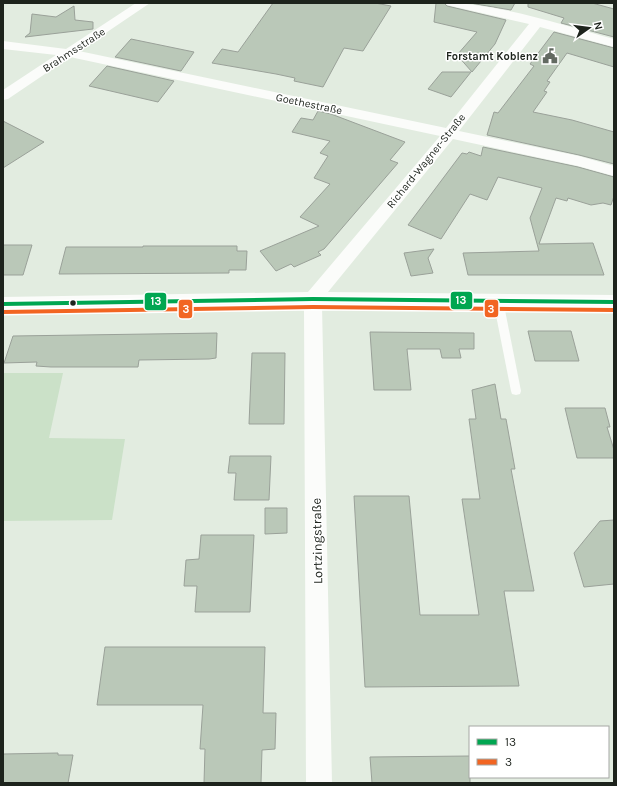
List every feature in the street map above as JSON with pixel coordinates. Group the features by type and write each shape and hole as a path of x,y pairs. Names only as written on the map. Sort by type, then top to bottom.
{"street":[{"name":"Brahmsstraße","path":"3,96 144,3"},
{"path":"451,3 536,22 614,43"},
{"name":"Richard-Wagner-Straße","path":"313,299 449,134 536,22"},
{"name":"Goethestraße","path":"3,45 68,53 579,161 614,171"},
{"path":"3,304 313,299 614,302"},
{"name":"Lortzingstraße","path":"313,299 319,783"}],"lane":[{"path":"498,300 516,391"}],"green space":[{"path":"3,373 63,373 49,438 125,439 112,520 3,521"}],"building":[{"path":"273,3 375,3 391,6 363,51 344,48 323,87 294,81 295,78 212,63 222,49 238,52"},
{"path":"436,3 444,3 447,6 506,20 495,44 472,72 457,55 477,32 434,22"},
{"path":"470,3 515,3 511,10"},
{"path":"528,3 592,3 614,9 614,37 561,23 564,18 528,7"},
{"path":"74,6 75,20 93,22 93,29 25,37 30,33 32,14 56,17"},
{"path":"554,32 614,48 614,67 567,53 547,81 550,82 544,91 547,92 533,112 572,120 614,132 614,164 487,135 494,112 498,113 534,66 530,64"},
{"path":"131,39 194,52 181,71 115,57"},
{"path":"107,66 174,81 158,102 89,86"},
{"path":"442,72 471,72 451,97 428,89"},
{"path":"318,111 331,114 405,142 390,160 398,163 324,249 318,252 321,255 294,267 291,264 276,271 260,251 319,226 300,217 330,184 314,178 328,156 320,153 330,141 292,132 301,118 313,120"},
{"path":"3,121 44,142 3,168"},
{"path":"483,147 578,167 614,177 614,196 611,205 603,203 591,205 568,198 567,201 556,198 539,244 593,243 604,275 468,275 463,253 539,251 530,218 542,188 498,177 487,200 470,194 441,239 408,225 462,153 467,154 469,152 481,156"},
{"path":"3,245 32,245 23,275 3,275"},
{"path":"237,246 237,251 247,251 246,270 229,270 229,273 59,274 66,247"},
{"path":"434,249 428,258 433,273 411,276 404,253"},
{"path":"528,331 571,331 579,361 535,361"},
{"path":"370,332 474,333 474,349 459,349 461,358 442,358 440,349 407,349 411,390 374,390"},
{"path":"217,333 216,358 209,359 139,360 138,367 51,367 36,366 37,362 4,363 13,336"},
{"path":"252,353 285,353 284,424 249,424"},
{"path":"495,384 501,419 506,419 515,469 511,469 534,591 504,591 519,686 365,687 354,496 409,496 420,615 479,615 462,499 480,499 469,419 476,419 472,390"},
{"path":"565,408 605,408 610,427 607,427 614,450 614,458 577,458"},
{"path":"230,456 271,456 269,500 234,500 236,473 228,473"},
{"path":"265,508 287,508 287,533 265,534"},
{"path":"614,520 614,584 584,587 574,553 600,521"},
{"path":"201,535 254,535 250,612 195,612 197,586 184,586 186,560 199,559"},
{"path":"105,647 265,647 263,713 276,713 275,749 262,750 261,783 204,783 205,749 200,749 203,705 97,705"},
{"path":"58,753 58,755 73,755 68,783 3,783 3,754"},
{"path":"469,756 470,783 372,783 370,757"}],"transit line":[{"name":"13","path":"3,304 313,299 614,302"},
{"name":"3","path":"3,312 313,307 614,310"}],"place":[{"name":"Forstamt Koblenz","path":"550,56"}]}
